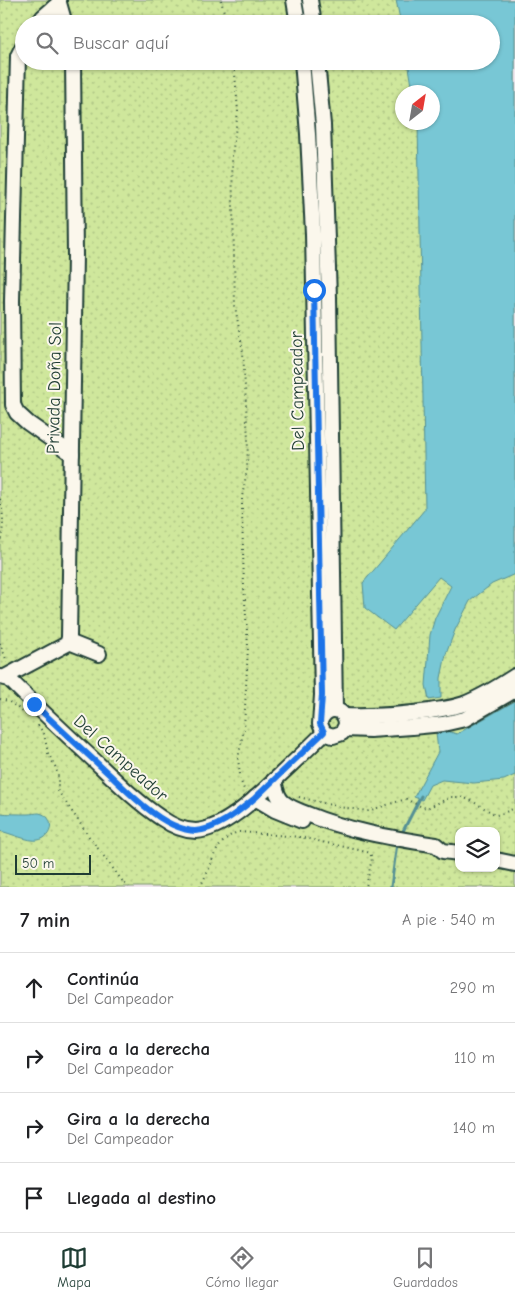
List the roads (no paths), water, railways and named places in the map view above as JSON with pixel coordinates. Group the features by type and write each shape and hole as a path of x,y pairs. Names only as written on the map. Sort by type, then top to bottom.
{"street":[{"path":"294,0 296,15"},
{"path":"310,0 312,15"},
{"path":"45,15 59,2 63,15"},
{"path":"18,70 12,301 13,405 17,413 28,423 72,454"},
{"name":"Privada Doña Sol","path":"69,642 75,255 73,70"},
{"name":"Del Campeador","path":"303,70 320,234 330,386 333,539 342,718"},
{"name":"Del Campeador","path":"319,70 323,125 316,386 323,726"},
{"path":"316,386 330,386"},
{"path":"318,539 333,539"},
{"path":"6,676 69,642 99,654"},
{"name":"Del Campeador","path":"6,676 133,796 160,818 186,830 196,831 209,828 229,818 259,795 274,780 323,726 324,714 329,711 342,718"},
{"path":"342,718 409,714 462,705 489,693 515,676"},
{"path":"342,718 370,730 442,724 465,719 515,690"},
{"path":"323,726 333,736 342,733 342,718"},
{"path":"274,780 278,797 283,802 326,822 393,842"},
{"path":"259,795 275,810 324,829 354,838 410,845 435,853 443,850 455,852"},
{"path":"500,861 515,864"}],"water":[{"path":"396,0 515,0 515,574 492,584 470,601 455,630 446,654 441,678 441,698 429,700 426,685 430,635 435,618 451,586 439,577 394,630 365,608 363,583 425,509 418,130 440,130 440,85 412,85 409,70 500,70 500,15 399,15"},
{"path":"515,701 515,775 504,780 474,783 442,780 430,785 422,800 414,797 438,752 436,732 443,730 457,734"},
{"path":"0,813 39,813 48,818 50,822 49,831 43,838 34,840 0,831"}],"waterway":[{"path":"401,835 421,796"},
{"path":"391,887 397,843"}]}
